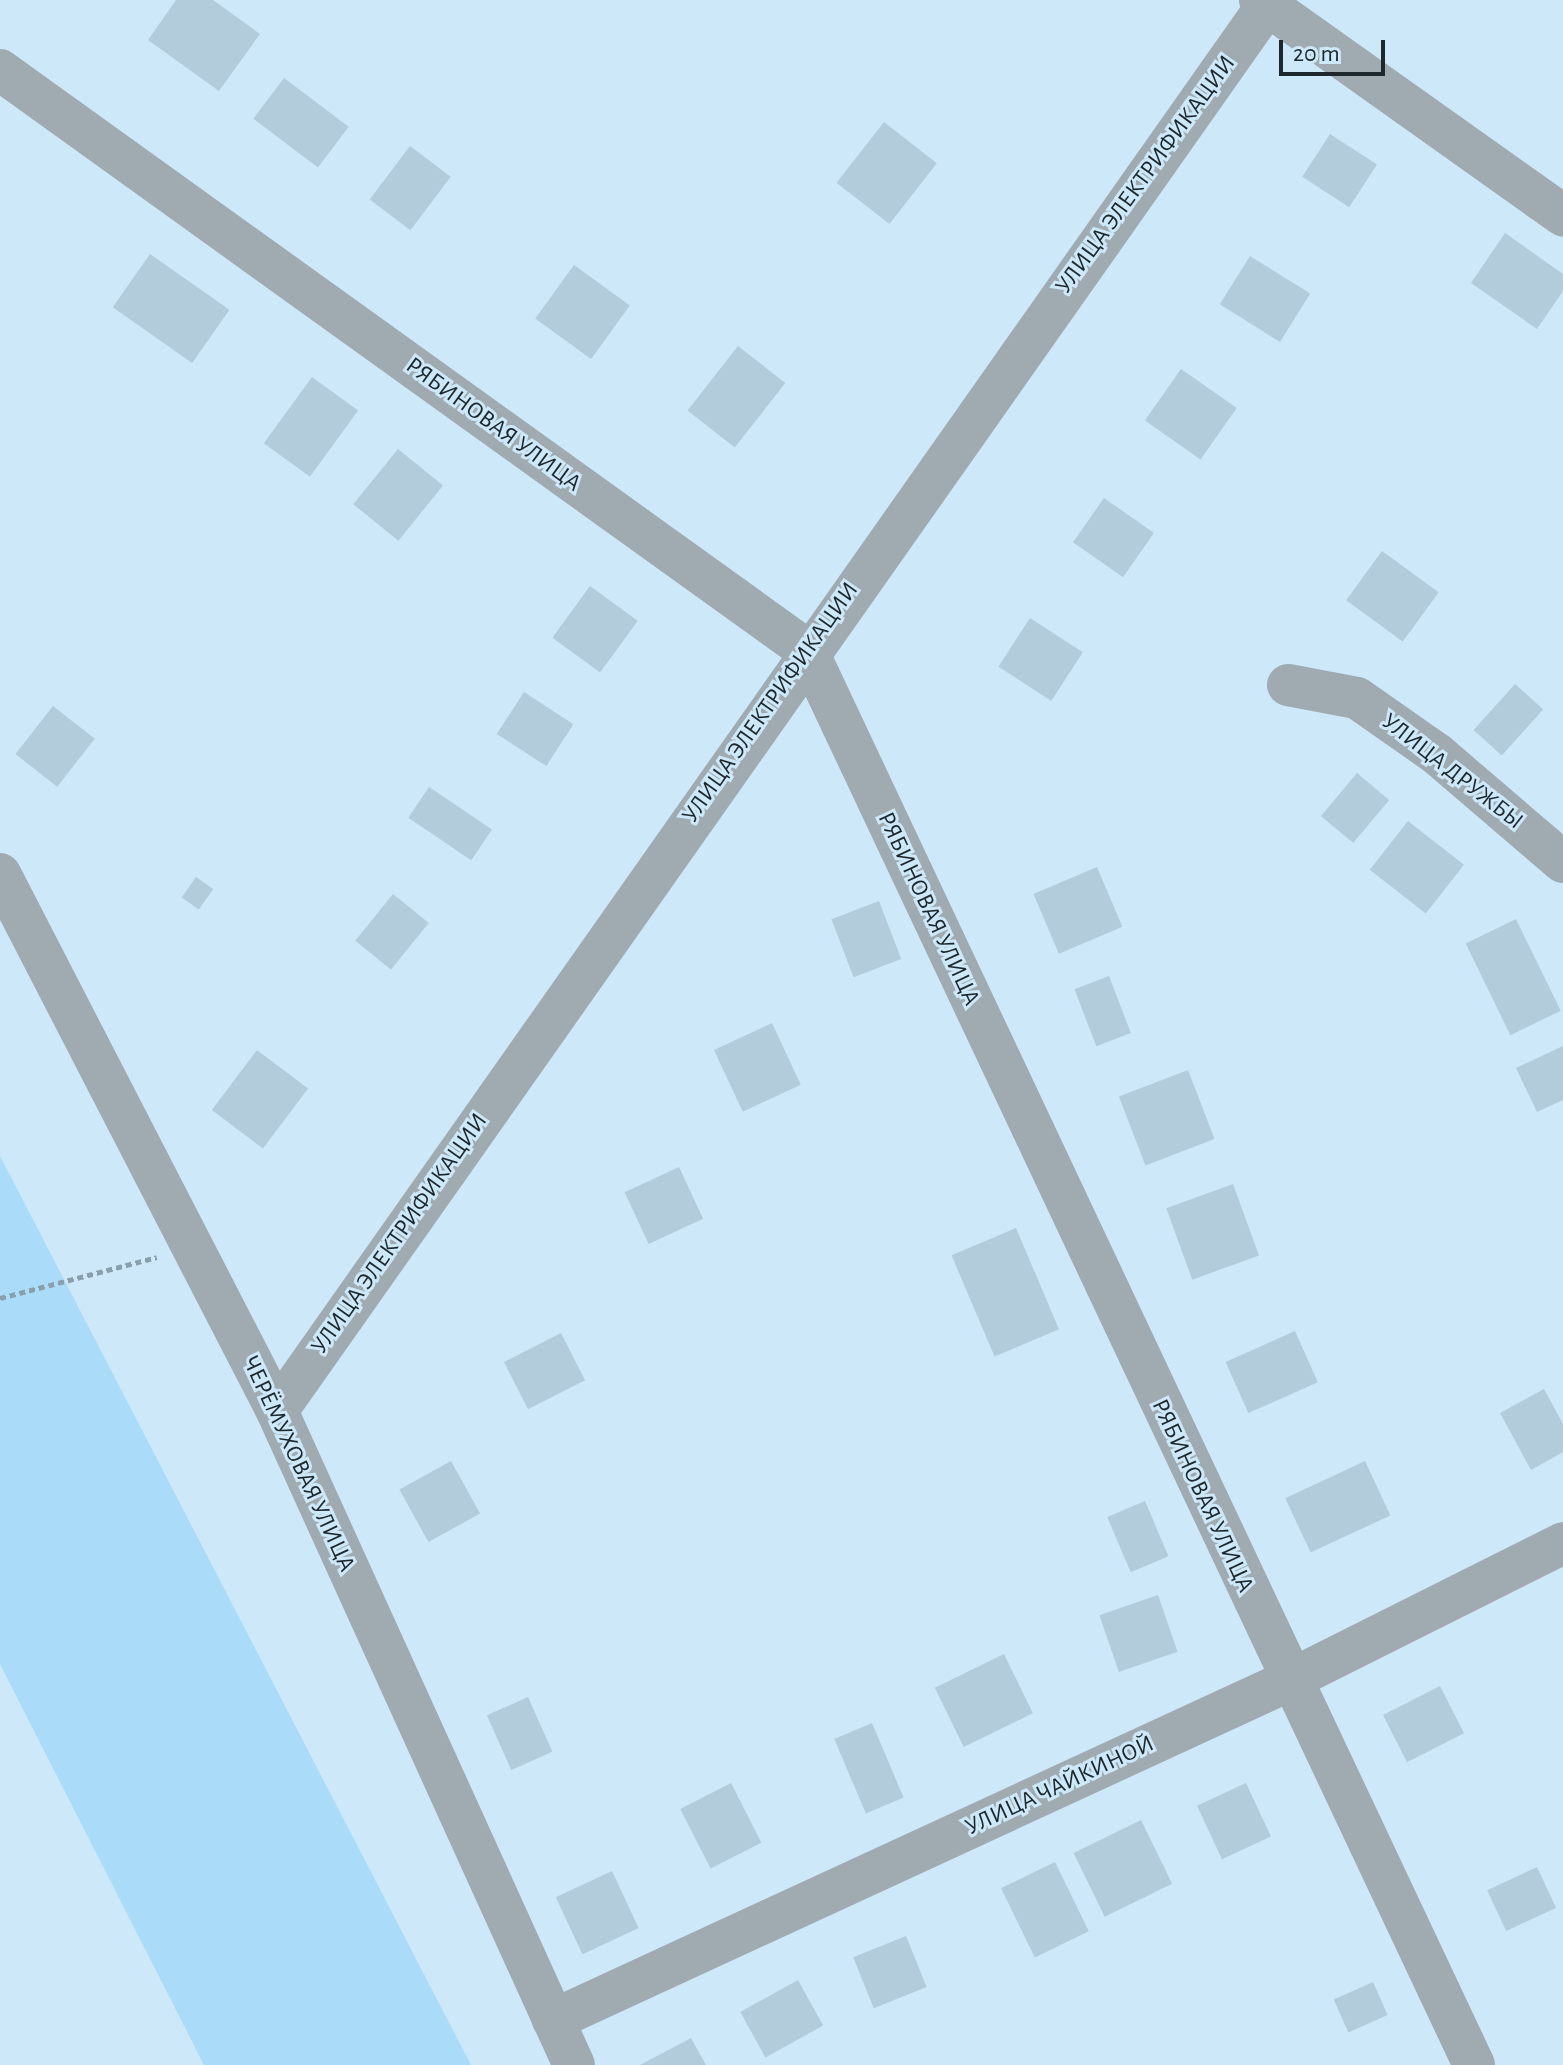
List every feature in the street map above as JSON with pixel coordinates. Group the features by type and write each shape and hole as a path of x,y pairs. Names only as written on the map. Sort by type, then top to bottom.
{"street":[{"path":"1267,2 1563,215"},
{"name":"УЛИЦА ЭЛЕКТРИФИКАЦИИ","path":"277,1411 807,650 1267,2"},
{"name":"РЯБИНОВАЯ УЛИЦА","path":"0,70 807,650 1288,1681 1474,2065"},
{"name":"УЛИЦА ДРУЖБЫ","path":"1288,685 1357,698 1437,754 1563,862"},
{"name":"ЧЕРЁМУХОВАЯ УЛИЦА","path":"0,874 189,1248 277,1411 574,2065"},
{"name":"УЛИЦА ЧАЙКИНОЙ","path":"553,2020 1288,1681 1563,1543"}],"path":[{"path":"0,1298 189,1248"}],"shaded area":[{"path":"0,1156 471,2065 204,2065 0,1664"}],"building":[{"path":"176,0 213,0 260,34 219,91 148,40"},
{"path":"284,78 349,127 318,167 253,119"},
{"path":"884,122 937,163 889,224 837,183"},
{"path":"1330,134 1377,164 1349,207 1302,177"},
{"path":"410,146 451,177 410,230 370,200"},
{"path":"1505,233 1563,274 1563,291 1537,329 1471,283"},
{"path":"150,254 229,310 192,363 113,307"},
{"path":"1250,256 1310,294 1280,342 1220,304"},
{"path":"574,265 630,306 591,359 535,318"},
{"path":"738,346 785,383 735,448 688,411"},
{"path":"1181,369 1237,408 1201,460 1145,421"},
{"path":"312,377 358,411 310,477 264,443"},
{"path":"398,449 443,486 398,541 353,504"},
{"path":"1104,498 1154,533 1123,577 1073,542"},
{"path":"1382,551 1439,592 1403,641 1346,600"},
{"path":"590,586 638,621 600,672 552,638"},
{"path":"1030,618 1083,652 1051,701 998,667"},
{"path":"1515,684 1543,709 1502,756 1474,730"},
{"path":"524,692 573,724 546,766 497,734"},
{"path":"53,706 95,739 57,787 15,754"},
{"path":"1357,773 1389,800 1353,843 1321,816"},
{"path":"429,787 492,829 471,860 408,818"},
{"path":"1408,821 1464,865 1426,914 1370,870"},
{"path":"1097,867 1122,927 1059,954 1033,894"},
{"path":"196,877 213,889 199,910 182,897"},
{"path":"393,894 429,923 391,970 355,941"},
{"path":"879,901 901,959 854,977 831,919"},
{"path":"1516,919 1561,1011 1510,1035 1466,944"},
{"path":"1109,976 1131,1033 1096,1046 1074,989"},
{"path":"772,1023 801,1085 743,1112 714,1050"},
{"path":"1563,1046 1563,1100 1537,1112 1516,1068"},
{"path":"257,1050 308,1089 263,1148 212,1110"},
{"path":"1188,1070 1215,1139 1145,1166 1119,1097"},
{"path":"679,1167 703,1219 649,1244 625,1192"},
{"path":"1233,1184 1259,1255 1192,1280 1166,1208"},
{"path":"1016,1228 1059,1329 995,1357 952,1255"},
{"path":"1295,1331 1318,1382 1248,1413 1226,1362"},
{"path":"561,1333 585,1380 528,1409 504,1362"},
{"path":"1544,1389 1563,1424 1563,1452 1531,1470 1500,1413"},
{"path":"451,1461 480,1513 428,1542 399,1490"},
{"path":"1365,1461 1390,1515 1311,1553 1285,1498"},
{"path":"1145,1501 1168,1556 1131,1572 1107,1517"},
{"path":"1158,1595 1178,1652 1119,1672 1099,1615"},
{"path":"1004,1654 1033,1713 964,1747 935,1688"},
{"path":"1440,1686 1464,1733 1407,1762 1383,1715"},
{"path":"528,1697 552,1752 511,1770 487,1715"},
{"path":"872,1723 904,1798 866,1814 834,1739"},
{"path":"731,1783 761,1843 711,1869 680,1809"},
{"path":"1246,1783 1271,1836 1222,1859 1197,1806"},
{"path":"1141,1820 1172,1884 1105,1917 1074,1853"},
{"path":"1055,1862 1089,1931 1035,1958 1001,1888"},
{"path":"1537,1867 1556,1908 1506,1931 1487,1890"},
{"path":"612,1871 639,1928 582,1954 556,1897"},
{"path":"906,1936 927,1987 874,2008 853,1957"},
{"path":"798,1980 823,2025 765,2057 740,2012"},
{"path":"1373,1982 1388,2015 1348,2032 1334,1999"},
{"path":"691,2038 706,2065 640,2065"}]}
